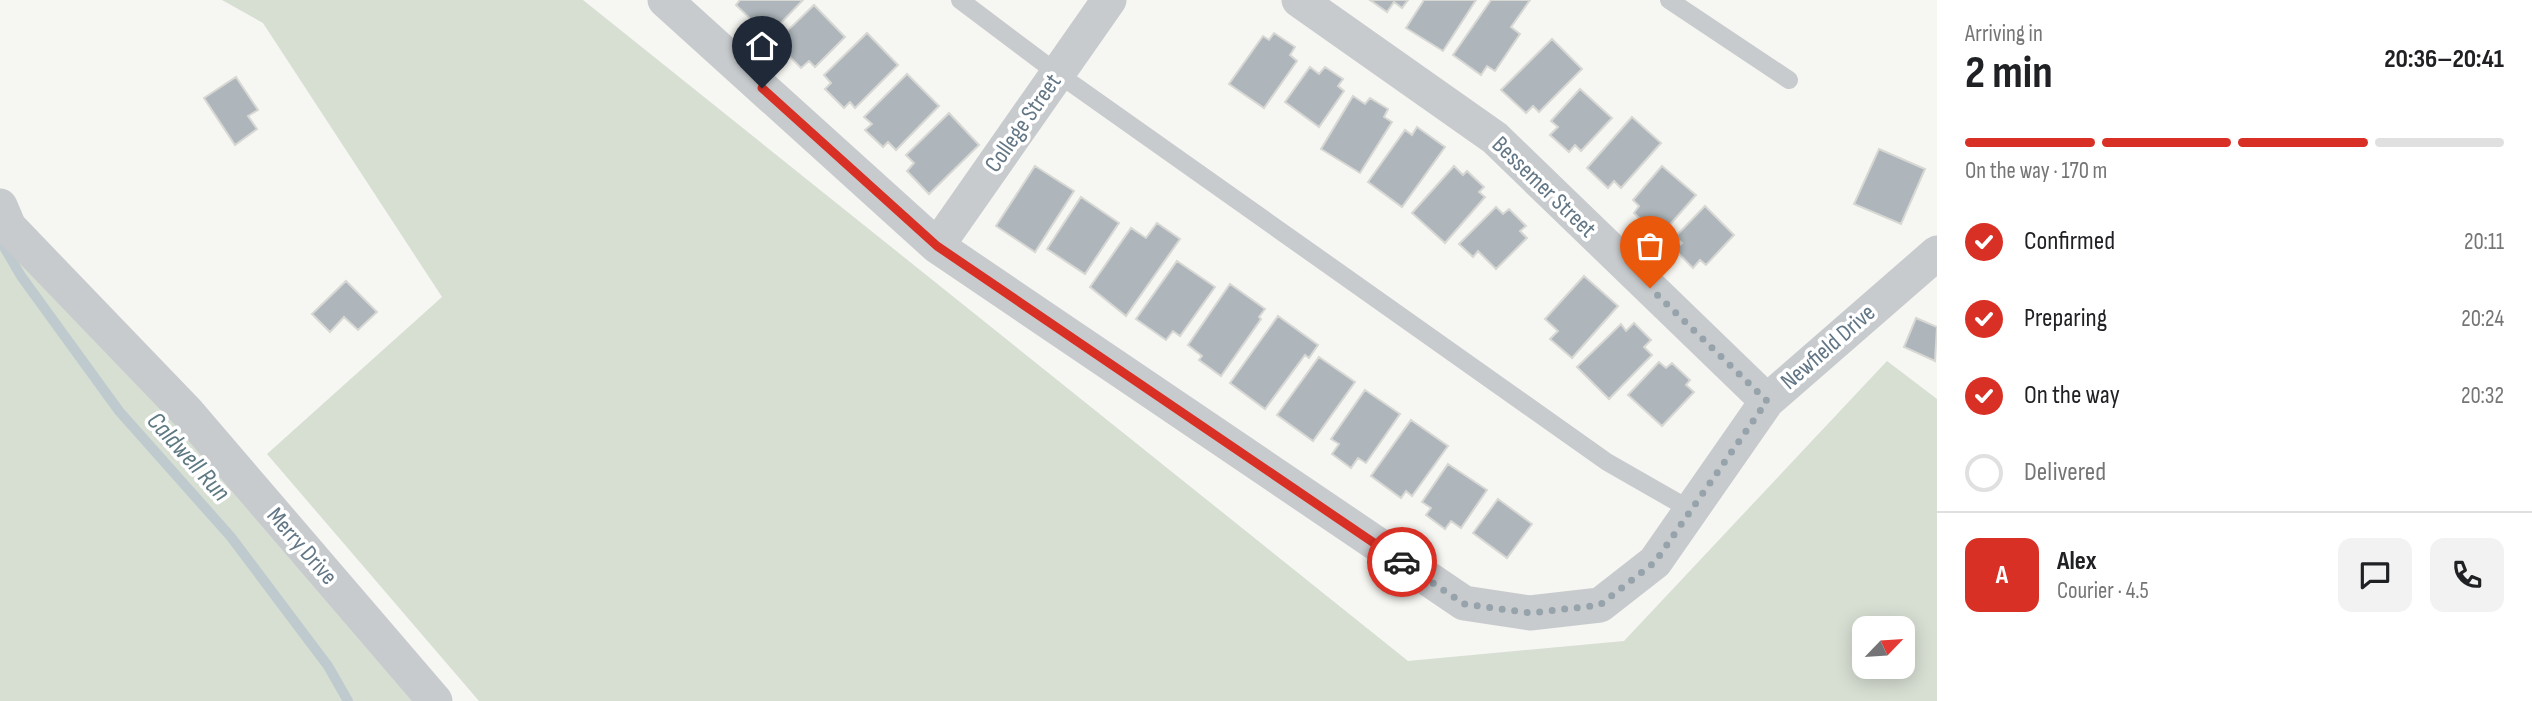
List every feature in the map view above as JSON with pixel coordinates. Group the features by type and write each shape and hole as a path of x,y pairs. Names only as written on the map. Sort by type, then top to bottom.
{"street":[{"name":"Newfield Drive","path":"665,0 937,246 1464,604 1531,613 1600,605 1655,562 1767,401 1937,253"},
{"name":"College Street","path":"937,246 1109,0"},
{"name":"Bessemer Street","path":"1299,0 1495,138 1767,401"},
{"name":"Merry Drive","path":"0,206 9,227 187,412 435,701"}],"lane":[{"path":"960,0 1058,73 1607,462 1691,510"},
{"path":"1669,0 1789,80"}],"shaded area":[{"path":"222,0 583,0 1408,661 1624,641 1887,361 1937,399 1937,701 479,701 267,454 442,297 263,23"},
{"path":"0,223 180,428 413,701 0,701"}],"building":[{"path":"740,0 803,0 774,30 768,23 762,30 736,5"},
{"path":"1370,0 1408,0 1402,8 1394,2 1387,12"},
{"path":"1424,0 1476,0 1443,51 1406,28"},
{"path":"1491,0 1530,0 1511,27 1520,34 1495,71 1487,66 1481,75 1453,55"},
{"path":"814,5 845,37 815,67 809,61 801,68 780,47 787,40 783,35"},
{"path":"867,33 898,65 855,108 850,102 844,108 825,89 831,83 824,75"},
{"path":"1274,33 1295,47 1290,55 1297,61 1264,108 1229,84 1263,36 1269,40"},
{"path":"1552,39 1582,69 1539,112 1533,106 1526,113 1501,90"},
{"path":"1310,67 1319,74 1325,67 1343,79 1338,86 1344,91 1319,127 1285,102"},
{"path":"907,74 939,106 896,150 888,142 883,147 865,130 872,124 864,117"},
{"path":"236,77 258,110 248,116 257,129 235,145 204,98"},
{"path":"1580,89 1612,118 1581,151 1575,145 1569,152 1550,135 1558,127 1551,121"},
{"path":"1353,96 1365,104 1370,98 1388,109 1384,117 1392,122 1360,173 1321,149"},
{"path":"949,113 979,145 929,194 907,171 914,163 906,155"},
{"path":"1632,117 1661,143 1621,188 1614,181 1608,188 1587,168"},
{"path":"1417,127 1445,147 1402,207 1368,182 1405,130 1412,135"},
{"path":"1879,149 1925,169 1901,224 1854,204"},
{"path":"1035,166 1074,191 1035,252 996,226"},
{"path":"1454,166 1463,175 1467,171 1484,187 1479,192 1485,197 1445,243 1412,213"},
{"path":"1662,166 1696,195 1666,229 1658,222 1651,229 1634,213 1639,206 1633,200"},
{"path":"1081,197 1119,223 1085,274 1047,249"},
{"path":"1705,206 1734,235 1706,265 1700,260 1693,268 1675,250 1682,243 1675,237"},
{"path":"1496,207 1503,214 1509,209 1526,226 1520,231 1527,238 1496,269 1478,251 1473,257 1459,244"},
{"path":"1157,223 1180,239 1126,316 1090,287 1131,228 1146,238"},
{"path":"1177,261 1215,287 1180,336 1173,331 1166,340 1136,319"},
{"path":"1584,276 1618,306 1572,358 1550,339 1558,331 1545,319"},
{"path":"346,281 377,312 358,330 344,317 330,332 312,314"},
{"path":"1230,284 1265,309 1259,317 1261,319 1221,376 1199,360 1202,356 1188,345"},
{"path":"1278,316 1318,345 1309,358 1305,355 1265,409 1230,383"},
{"path":"1916,318 1937,327 1935,361 1904,347"},
{"path":"1634,323 1651,340 1644,347 1652,355 1609,399 1577,367 1621,324 1626,331"},
{"path":"1319,357 1355,382 1313,441 1277,415"},
{"path":"1659,362 1666,368 1672,363 1690,380 1686,385 1694,392 1662,426 1628,395"},
{"path":"1365,390 1400,414 1366,463 1358,458 1351,468 1332,454 1339,444 1331,439"},
{"path":"1411,420 1448,446 1412,496 1406,491 1401,498 1371,476"},
{"path":"1448,464 1487,490 1461,528 1451,521 1445,529 1426,515 1431,508 1422,502"},
{"path":"1498,499 1532,524 1507,558 1473,533"}],"waterway":[{"name":"Caldwell Run","path":"0,240 21,276 119,411 231,537 328,666 348,701"}],"way so far":[{"path":"1402,562 1464,604 1531,613 1600,605 1655,562 1767,401 1650,288"}],"route":[{"path":"762,88 937,246 1402,562"}]}
